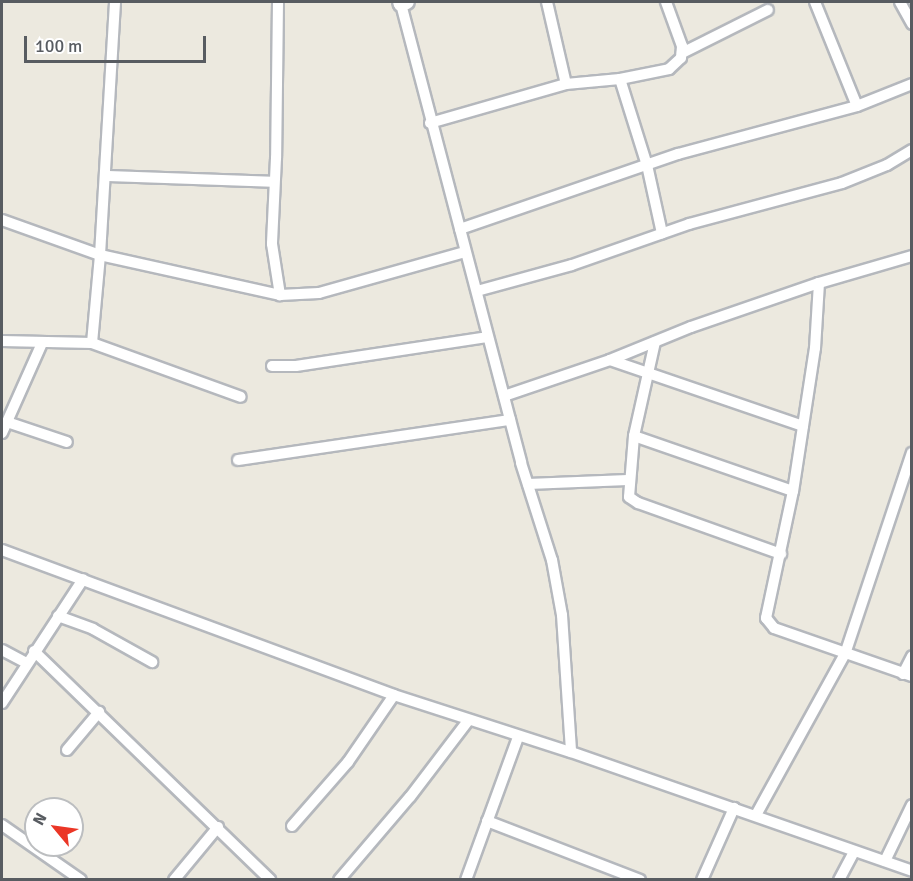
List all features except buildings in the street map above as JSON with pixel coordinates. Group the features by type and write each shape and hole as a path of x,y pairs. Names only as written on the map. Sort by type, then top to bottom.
{"street":[{"path":"92,343 100,255 115,2"},
{"path":"278,2 272,244 280,295"},
{"path":"403,2 430,123 477,291 487,337 552,560 562,615 571,752"},
{"path":"547,2 566,84"},
{"path":"430,123 566,84 620,79 669,69 678,63 682,52 678,31 666,2"},
{"path":"815,2 857,106"},
{"path":"900,2 912,24"},
{"path":"682,52 768,10"},
{"path":"620,79 646,165 662,232"},
{"path":"460,229 711,143 857,106 912,84"},
{"path":"477,291 572,265 662,232 842,183 911,154"},
{"path":"105,176 274,182"},
{"path":"2,220 100,255 280,295 319,293 465,252"},
{"path":"504,396 610,360 819,283 912,256"},
{"path":"819,283 815,348 793,491 781,554 766,609 767,621 774,628 908,675 912,656"},
{"path":"272,366 296,366 487,337"},
{"path":"2,341 92,343 241,397"},
{"path":"655,342 634,436 628,497 781,554"},
{"path":"2,433 42,343"},
{"path":"610,360 648,375 802,426"},
{"path":"238,460 510,420"},
{"path":"7,422 67,442"},
{"path":"634,436 793,491"},
{"path":"756,815 844,654 912,453"},
{"path":"528,484 628,480"},
{"path":"2,549 394,695 468,721 571,752 912,871"},
{"path":"2,703 83,579"},
{"path":"58,616 93,629 152,662"},
{"path":"2,650 26,663"},
{"path":"34,651 218,827 268,879"},
{"path":"292,826 348,762 394,695"},
{"path":"67,750 99,712"},
{"path":"339,879 410,797 468,721"},
{"path":"466,879 518,737"},
{"path":"885,861 912,805"},
{"path":"702,879 734,808"},
{"path":"487,821 640,879"},
{"path":"2,825 81,879"},
{"path":"174,879 218,827"},
{"path":"839,879 854,852"}]}
